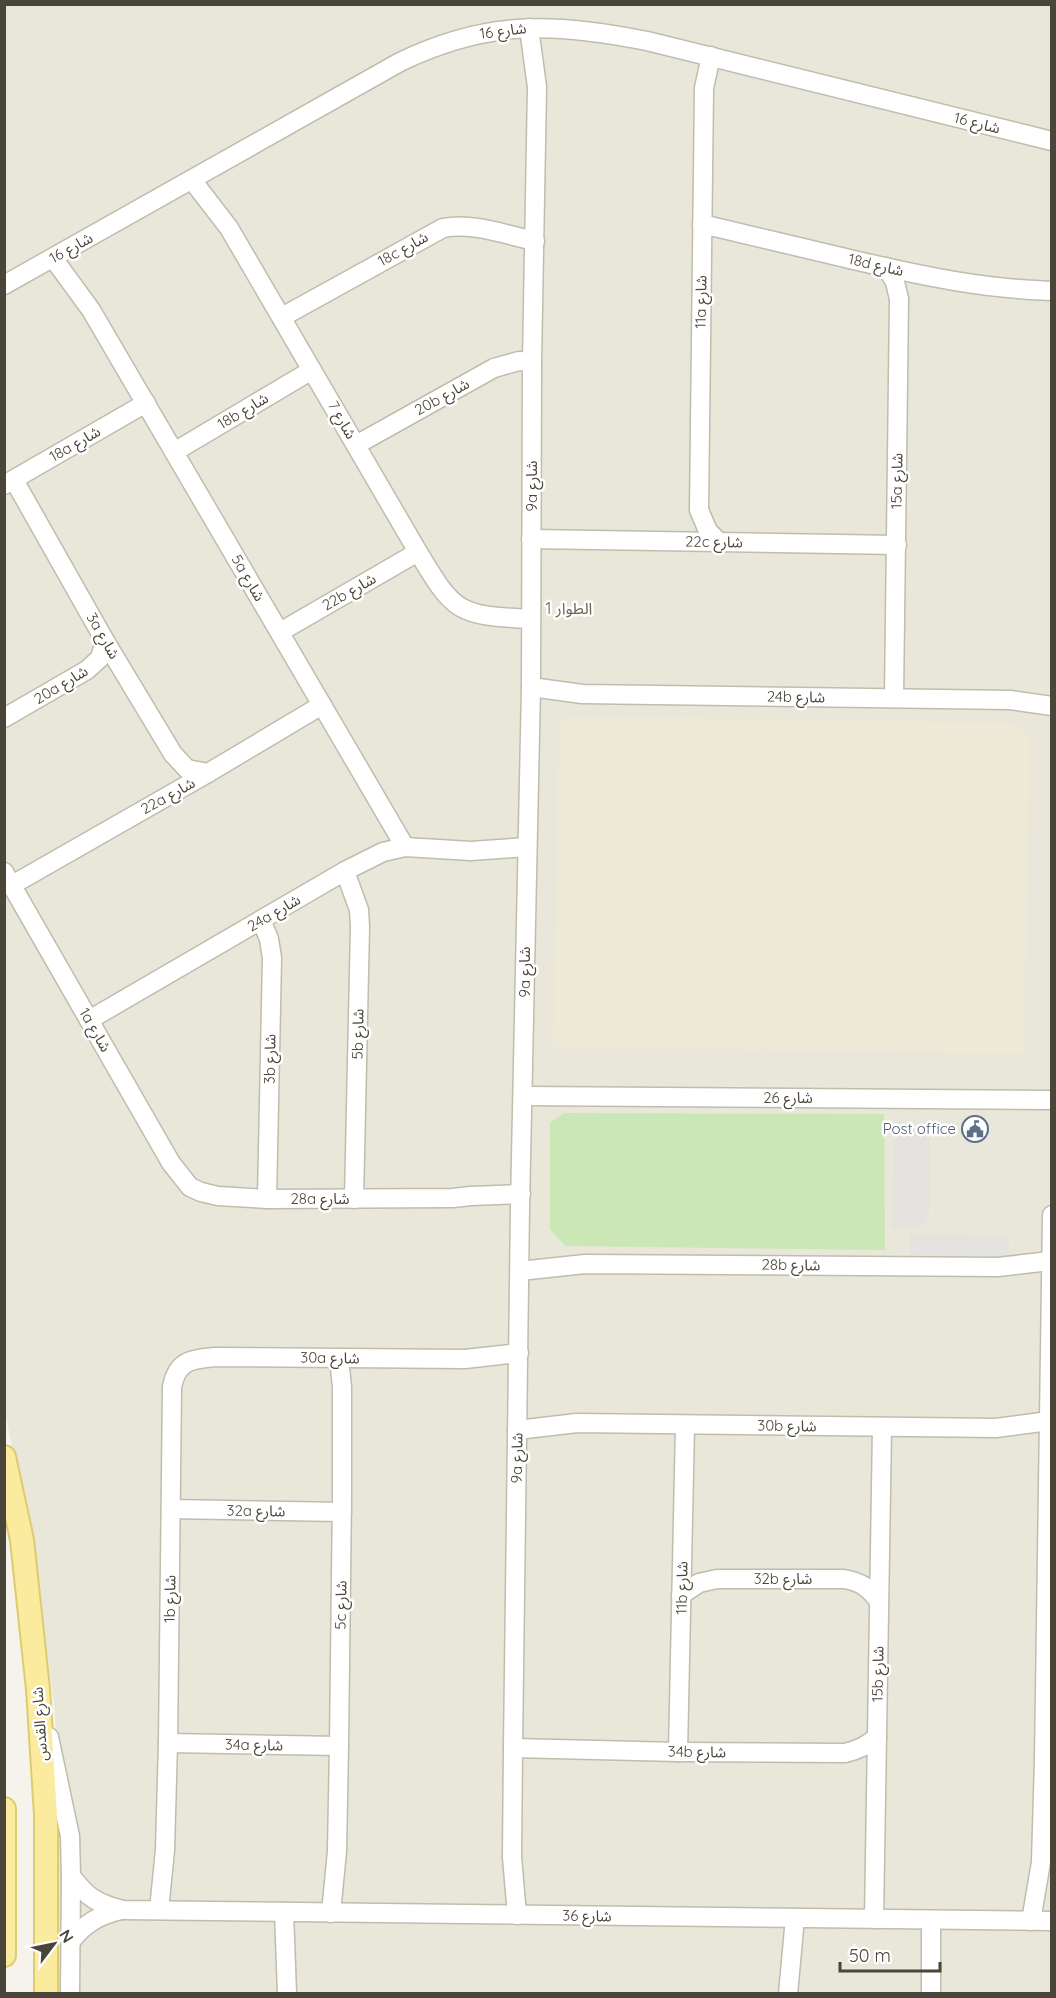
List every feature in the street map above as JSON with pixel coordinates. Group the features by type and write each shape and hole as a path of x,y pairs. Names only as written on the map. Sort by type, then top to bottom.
{"main road":[{"name":"شارع القدس","path":"4,1457 22,1540 38,1689 46,1815 46,1994"},
{"path":"4,1809 4,1955"}],"street":[{"name":"شارع 16","path":"4,285 400,62 424,50 475,34 537,28 612,34 711,56 1052,141"},
{"name":"9a شارع","path":"510,1915 506,1881 512,1857 530,694 537,28"},
{"name":"11a شارع","path":"711,56 704,88 699,510 708,531 719,542"},
{"name":"شارع 7","path":"198,177 220,205 229,228 445,595 460,608 482,616 530,612"},
{"name":"18d شارع","path":"702,224 886,267 985,287 1052,291"},
{"name":"18c شارع","path":"282,317 443,228 464,227 535,241"},
{"name":"5a شارع","path":"58,255 405,847"},
{"name":"15a شارع","path":"886,267 896,282 899,299 894,698"},
{"name":"20b شارع","path":"356,445 494,368 519,361 532,362"},
{"name":"18b شارع","path":"174,452 312,370"},
{"name":"18a شارع","path":"9,483 146,403"},
{"name":"3a شارع","path":"9,483 179,763 187,769 208,773"},
{"name":"22c شارع","path":"531,539 897,545"},
{"name":"22b شارع","path":"280,632 418,552"},
{"name":"20a شارع","path":"4,718 87,670 100,658 105,641"},
{"name":"24b شارع","path":"530,694 559,699 582,694 1010,700 1052,706"},
{"name":"24b شارع","path":"1010,700 1052,694"},
{"name":"22a شارع","path":"8,878 208,773 322,705"},
{"name":"24a شارع","path":"89,1020 345,871 383,852 405,847 471,851 490,857 527,855"},
{"name":"5b شارع","path":"345,871 359,910 360,927 354,1199"},
{"name":"1a شارع","path":"8,878 171,1163 190,1186"},
{"name":"3b شارع","path":"261,920 269,939 272,958 267,1199"},
{"name":"شارع 26","path":"524,1096 1052,1100"},
{"name":"28a شارع","path":"190,1186 218,1196 267,1199 521,1200"},
{"path":"1031,1921 1041,1862 1048,1749 1050,1502 1048,1429 1052,1215"},
{"name":"28b شارع","path":"520,1264 998,1267 1025,1273 1050,1268"},
{"name":"30a شارع","path":"194,1358 238,1356 519,1360"},
{"name":"1b شارع","path":"165,1910 172,1388 178,1369 194,1358"},
{"name":"5c شارع","path":"339,1359 342,1387 337,1851 339,1913"},
{"name":"30b شارع","path":"518,1422 996,1428 1019,1434 1048,1429"},
{"name":"11b شارع","path":"678,1752 685,1425"},
{"name":"15b شارع","path":"874,1919 882,1428"},
{"name":"32a شارع","path":"171,1509 342,1512"},
{"name":"32b شارع","path":"681,1595 699,1583 717,1579 844,1580 855,1581 865,1586 879,1602"},
{"path":"38,1689 68,1821 71,1876 70,1994"},
{"name":"34b شارع","path":"513,1748 845,1753 868,1745 877,1737"},
{"name":"34a شارع","path":"168,1743 339,1746"},
{"path":"1041,1862 1051,1922"},
{"name":"شارع 36","path":"71,1876 88,1896 98,1902 123,1910"},
{"name":"شارع 36","path":"70,1941 87,1923 123,1910 1051,1922"},
{"path":"287,1994 290,1912"},
{"path":"788,1918 788,1985"},
{"path":"931,1920 931,1994"}],"shaded area":[{"name":"الطوار 1","path":"4,5 1051,5 1051,1993 57,1993 59,1838 55,1712 33,1545 4,1408"},
{"path":"568,716 1015,723 1030,735 1024,1054 553,1047 559,727"},
{"path":"894,1122 930,1123 929,1217 919,1228 892,1228"},
{"path":"910,1234 1009,1235 1009,1257 910,1256"}],"green space":[{"path":"564,1113 884,1114 885,1250 565,1246 550,1229 550,1123"}],"place":[{"name":"Post office","path":"975,1129"}],"district":[{"name":"الطوار 1","path":"569,608"}]}
